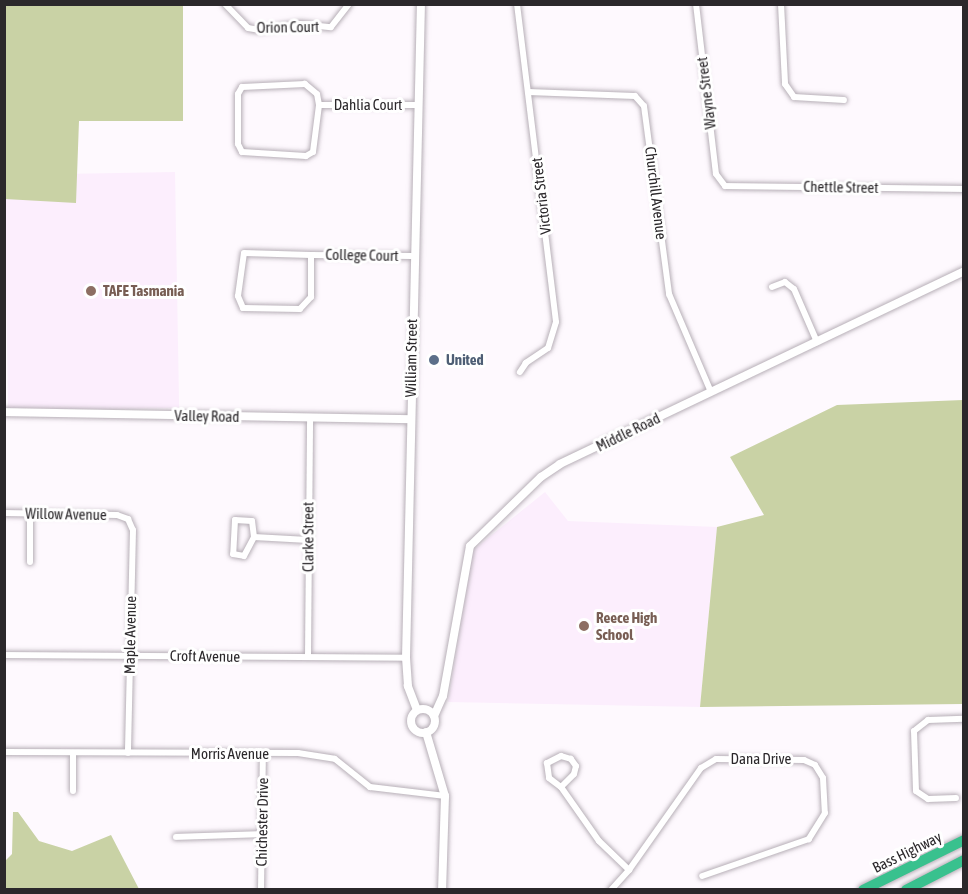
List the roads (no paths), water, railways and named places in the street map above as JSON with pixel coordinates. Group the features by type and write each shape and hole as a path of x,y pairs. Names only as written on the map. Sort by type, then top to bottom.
{"highway":[{"name":"Bass Highway","path":"863,890 963,840"},
{"path":"906,890 963,860"}],"street":[{"name":"Orion Court","path":"225,4 248,28 259,30 300,24 332,27 349,4"},
{"name":"William Street","path":"417,710 408,686 406,658 409,419 421,4"},
{"name":"Victoria Street","path":"517,4 556,322 548,348 526,363 520,372"},
{"name":"Wayne Street","path":"696,4 720,181"},
{"path":"781,4 785,84 794,97 844,100"},
{"name":"Dahlia Court","path":"305,84 317,94 319,105 313,152 306,156 242,152 238,144 238,94 242,87 305,84"},
{"name":"Churchill Avenue","path":"528,92 635,96 644,106 669,294 711,392"},
{"name":"Dahlia Court","path":"319,105 417,105"},
{"name":"Chettle Street","path":"720,181 725,186 963,189"},
{"name":"College Court","path":"311,255 311,297 300,309 243,308 238,296 244,253 413,256"},
{"name":"Middle Road","path":"434,716 446,681 466,557 476,537 560,464 963,271"},
{"path":"772,287 785,282 794,289 817,342"},
{"name":"Valley Road","path":"4,412 409,419"},
{"name":"Clarke Street","path":"308,657 310,417"},
{"name":"Willow Avenue","path":"4,513 117,514 128,519"},
{"path":"30,514 30,562"},
{"name":"Maple Avenue","path":"128,519 133,530 128,753"},
{"path":"235,520 252,521 254,537 244,556 233,554 235,520"},
{"path":"254,537 308,540"},
{"name":"Croft Avenue","path":"4,655 406,658"},
{"path":"417,710 428,710 434,716 434,724 426,732 418,732 411,723 417,710"},
{"path":"956,798 928,799 916,791 914,731 928,720 963,719"},
{"path":"426,732 445,796 442,890"},
{"name":"Morris Avenue","path":"4,752 298,753 335,759 370,786 391,792 445,796"},
{"path":"73,753 73,791"},
{"name":"Chichester Drive","path":"261,890 264,754"},
{"path":"561,787 574,774 576,766 571,759 553,757 546,772 561,787 599,841 629,870"},
{"name":"Dana Drive","path":"611,890 629,870 700,768 716,759 804,760 815,765 823,778 825,813 809,839 702,876"},
{"path":"176,837 262,834"}],"place":[{"name":"TAFE Tasmania","path":"91,291"},
{"name":"United","path":"434,360"},
{"name":"Reece High School","path":"584,626"}]}
